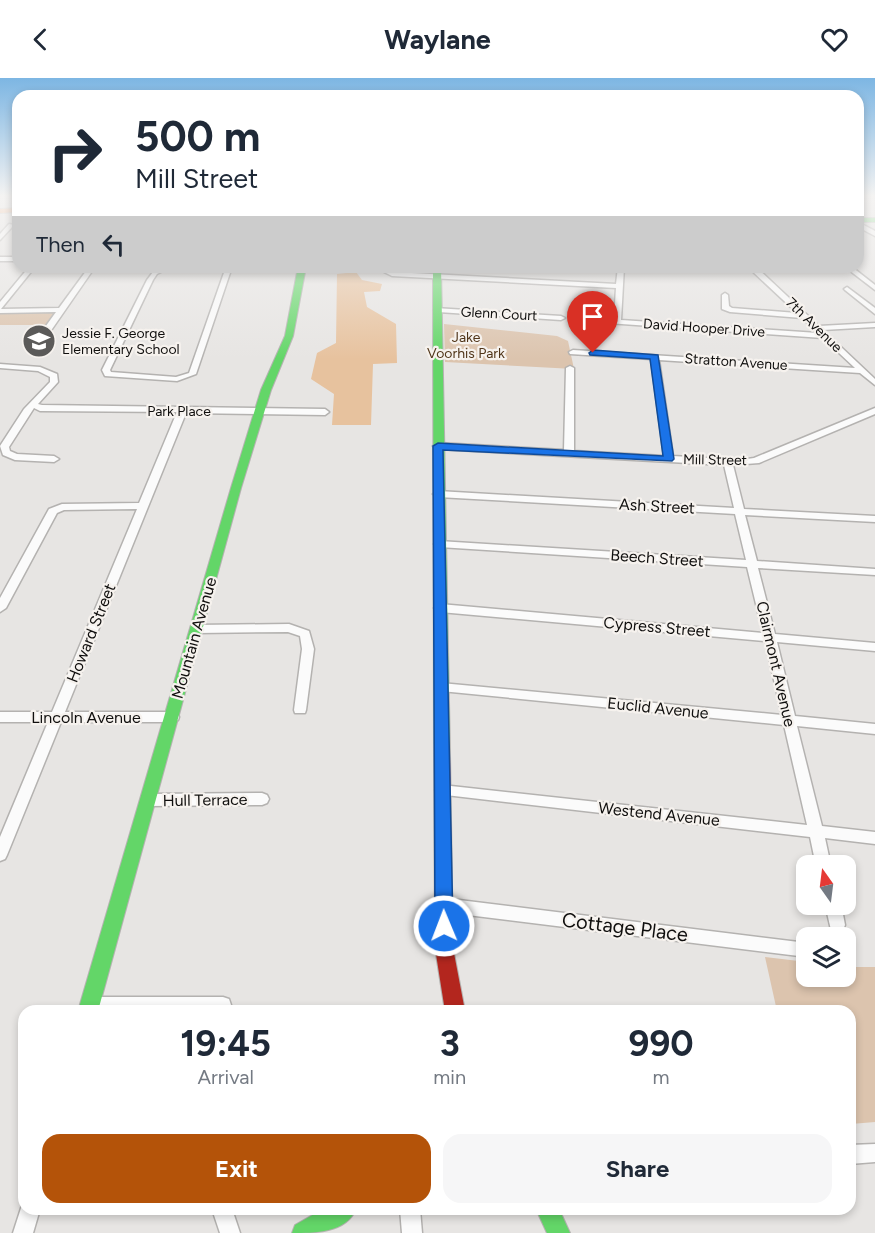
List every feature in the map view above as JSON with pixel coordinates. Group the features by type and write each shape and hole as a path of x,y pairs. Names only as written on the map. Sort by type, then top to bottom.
{"main road":[{"name":"Mountain Avenue","path":"90,1005 259,411 289,336 301,273"},
{"path":"437,273 443,905 445,958 453,1005"},
{"path":"296,1233 314,1215"},
{"path":"303,1233 334,1215"},
{"path":"550,1215 560,1233"}],"street":[{"path":"0,309 27,273"},
{"path":"47,330 88,273"},
{"path":"155,273 106,371 110,374 182,378 192,374 227,273"},
{"path":"386,273 407,273"},
{"path":"467,273 620,286"},
{"path":"617,321 621,273"},
{"name":"7th Avenue","path":"758,273 875,383"},
{"path":"856,273 874,287"},
{"path":"864,287 874,287"},
{"path":"851,288 875,312"},
{"path":"725,295 725,307 730,310 805,316"},
{"path":"862,301 875,299"},
{"path":"0,309 63,310"},
{"name":"Glenn Court","path":"438,310 561,318"},
{"name":"David Hooper Drive","path":"582,319 826,336"},
{"path":"818,328 875,325"},
{"name":"Stratton Avenue","path":"573,352 863,371"},
{"path":"655,357 669,459"},
{"path":"0,366 43,370 52,374 54,381 27,411 4,451 15,457 54,459"},
{"path":"569,453 570,368"},
{"name":"Park Place","path":"34,405 40,408 325,412"},
{"name":"Howard Street","path":"0,855 182,411"},
{"name":"Mill Street","path":"438,446 728,463 756,460 875,411"},
{"name":"Clairmont Avenue","path":"728,463 821,855"},
{"name":"Ash Street","path":"438,494 875,519"},
{"path":"0,608 53,511 57,508 143,506"},
{"name":"Beech Street","path":"439,544 875,572"},
{"name":"Cypress Street","path":"440,608 875,647"},
{"path":"197,629 289,628 305,634 308,648 300,710"},
{"name":"Euclid Avenue","path":"441,687 875,729"},
{"name":"Lincoln Avenue","path":"0,717 173,717"},
{"name":"Westend Avenue","path":"442,790 875,838"},
{"name":"Hull Terrace","path":"149,800 262,799"},
{"name":"Cottage Place","path":"443,905 796,949"},
{"path":"835,915 837,925"},
{"path":"856,1155 875,1153"},
{"path":"23,1233 28,1215"},
{"path":"224,1215 230,1233"},
{"path":"410,1215 412,1233"}],"green space":[{"path":"61,310 53,325 0,325 0,312"},
{"name":"Jake Voorhis Park","path":"444,324 557,336 568,341 574,369 445,362"},
{"path":"765,957 796,961 796,987 856,987 856,967 875,967 875,1122 856,1124 856,1005 776,1005"}],"shaded area":[{"path":"357,273 362,280 382,284 380,291 364,292 367,307 396,324 397,363 373,364 371,425 332,425 334,394 311,379 317,353 336,343 337,274"}],"traffic: fast":[{"path":"90,1005 236,488 266,390 289,336 301,273"},
{"path":"437,273 442,756"},
{"path":"303,1233 334,1215"},
{"path":"550,1215 559,1233"}],"traffic: jam":[{"path":"442,756 444,948 454,1005"}],"place":[{"name":"Jessie F. George Elementary School","path":"39,341"}],"route":[{"path":"444,926 438,446 669,459 655,357 593,353"}]}
